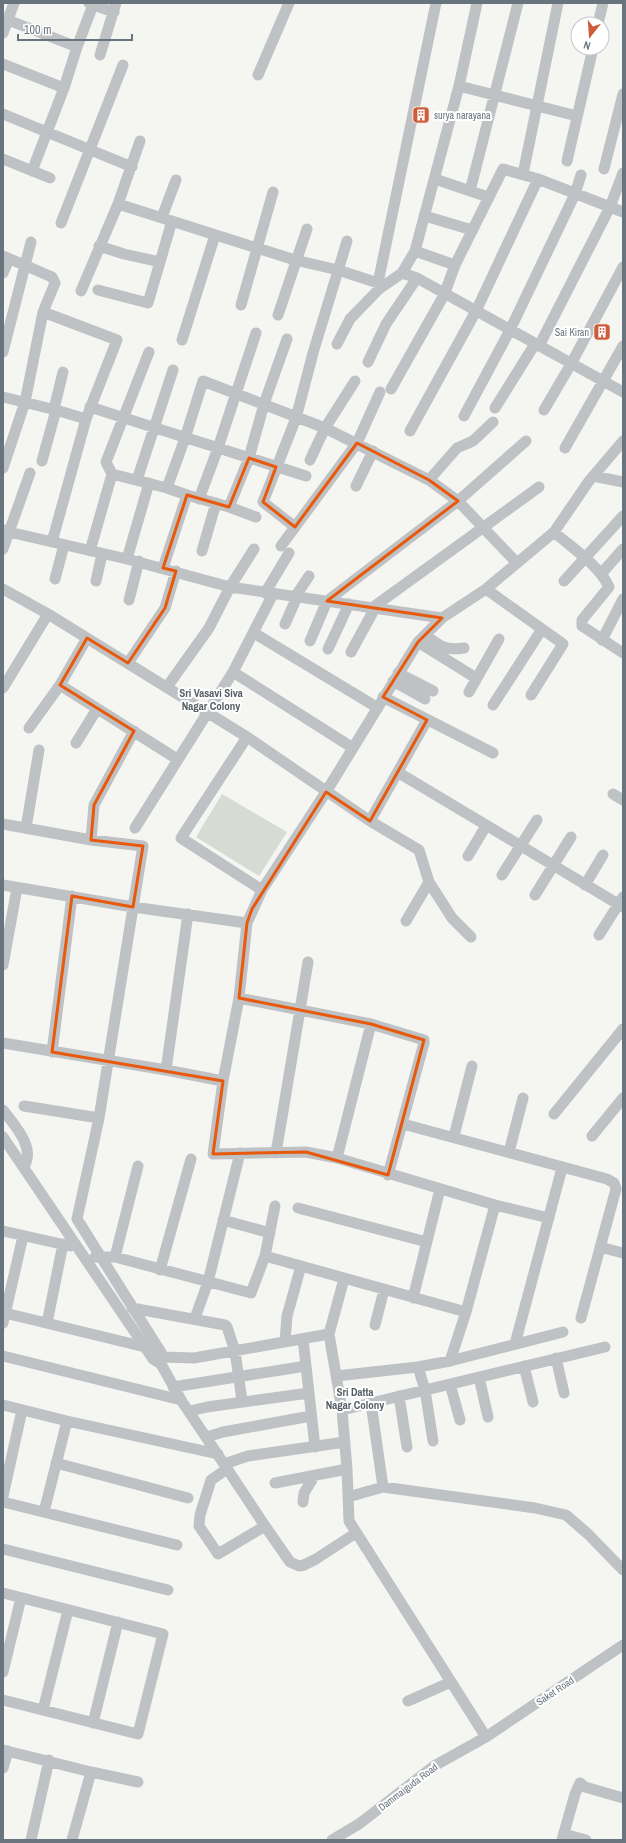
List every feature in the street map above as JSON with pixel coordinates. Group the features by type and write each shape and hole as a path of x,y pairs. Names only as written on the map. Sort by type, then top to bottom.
{"street":[{"path":"3,33 6,19 14,3"},
{"path":"258,75 289,3"},
{"path":"379,286 436,3"},
{"path":"337,344 349,320 379,286 402,273 415,251 459,86 477,3"},
{"path":"470,191 518,3"},
{"path":"523,174 558,3"},
{"path":"600,16 603,3"},
{"path":"32,171 64,88 91,4 115,8 100,55"},
{"path":"6,19 77,48"},
{"path":"567,161 591,56"},
{"path":"3,64 64,88"},
{"path":"61,223 123,65"},
{"path":"459,86 577,116"},
{"path":"604,169 623,94"},
{"path":"3,114 48,131 132,167"},
{"path":"81,291 118,204 140,141"},
{"path":"3,159 50,178"},
{"path":"391,389 444,295 455,265 503,169 538,179 623,212"},
{"path":"495,408 537,345 610,207 623,172"},
{"path":"464,416 510,330 574,194 581,175"},
{"path":"435,179 488,197"},
{"path":"410,431 476,311 538,179"},
{"path":"98,290 148,303 160,262 167,219 176,180"},
{"path":"241,305 273,192"},
{"path":"118,204 295,260 338,270 379,286"},
{"path":"425,216 472,230"},
{"path":"278,315 306,230"},
{"path":"182,340 216,235"},
{"path":"295,527 263,502 296,418 316,342 347,241"},
{"path":"3,352 31,242"},
{"path":"99,246 160,262"},
{"path":"415,251 455,265"},
{"path":"3,273 6,258 52,277 55,280 43,312 25,402 3,468"},
{"path":"544,410 571,364 623,267"},
{"path":"402,273 417,278 444,295 623,392"},
{"path":"368,362 386,324 417,278"},
{"path":"43,312 117,340 86,419 52,542"},
{"path":"199,499 218,448 235,392 256,333"},
{"path":"229,507 249,458 264,404 287,339"},
{"path":"565,448 604,382 623,346"},
{"path":"90,551 112,474 106,462 149,352"},
{"path":"137,480 173,370"},
{"path":"42,461 63,372"},
{"path":"167,488 185,438 203,380 296,418 325,428 429,480 458,501 516,562"},
{"path":"310,460 325,428 355,381"},
{"path":"281,546 357,443 380,392"},
{"path":"3,397 55,409 86,419"},
{"path":"90,407 306,476"},
{"path":"429,480 457,448 473,441 493,422"},
{"path":"310,641 327,601 458,501 526,441"},
{"path":"549,1218 495,1205 388,1175 337,1158 306,1152 213,1154 223,1081 239,998 247,923 262,890 326,792 378,708 383,697 422,638 442,618 486,588 554,532 588,482 623,441"},
{"path":"356,486 373,451"},
{"path":"3,549 6,530 30,473"},
{"path":"112,474 167,488 256,517"},
{"path":"588,482 623,482"},
{"path":"128,559 149,483"},
{"path":"351,652 374,608 483,529 539,486"},
{"path":"163,568 187,495"},
{"path":"202,551 216,503"},
{"path":"564,581 623,516"},
{"path":"6,530 176,571 230,587 442,618"},
{"path":"554,532 585,558 601,574 609,587 581,623 584,628 623,653"},
{"path":"55,579 64,545"},
{"path":"167,687 209,628 230,587 254,549"},
{"path":"601,574 623,549"},
{"path":"135,828 232,672 254,633 269,593 289,553"},
{"path":"96,581 102,554"},
{"path":"129,600 139,562"},
{"path":"128,663 165,608 176,571"},
{"path":"285,624 296,597 309,576"},
{"path":"486,588 563,644 531,695"},
{"path":"4,592 48,614 167,687 247,737 370,821 419,850 429,882 452,918 471,936"},
{"path":"602,640 623,599"},
{"path":"328,649 349,604"},
{"path":"3,688 48,614"},
{"path":"493,705 542,629"},
{"path":"254,633 378,708"},
{"path":"29,728 60,685 87,638"},
{"path":"422,638 451,650 464,648"},
{"path":"422,638 476,678"},
{"path":"469,692 499,640"},
{"path":"232,672 353,748"},
{"path":"396,677 433,691"},
{"path":"396,677 425,699"},
{"path":"60,685 177,759"},
{"path":"383,697 493,753"},
{"path":"76,743 97,709"},
{"path":"370,821 427,720"},
{"path":"91,840 94,805 134,731"},
{"path":"247,737 181,838 262,890"},
{"path":"26,828 39,750"},
{"path":"398,773 552,866 622,903 600,935"},
{"path":"613,794 623,800"},
{"path":"502,875 537,820"},
{"path":"3,824 91,840 143,846 99,1118 77,1219 93,1257 126,1306 162,1354 161,1360 173,1387 181,1400 190,1411 290,1562 299,1566 304,1565 356,1533"},
{"path":"468,856 486,826"},
{"path":"535,895 571,836"},
{"path":"585,884 603,855"},
{"path":"406,921 429,882"},
{"path":"3,885 133,907 247,923"},
{"path":"3,965 17,888"},
{"path":"52,1052 72,896"},
{"path":"166,1070 188,914"},
{"path":"276,1153 308,962"},
{"path":"239,998 371,1024 424,1040 403,1124 388,1175"},
{"path":"337,1158 371,1024"},
{"path":"554,1114 623,1029"},
{"path":"3,1043 109,1060 223,1081"},
{"path":"454,1136 472,1066"},
{"path":"509,1152 523,1098"},
{"path":"592,1136 623,1098"},
{"path":"24,1106 99,1118"},
{"path":"3,1110 27,1147 27,1161 24,1167"},
{"path":"403,1124 454,1136 562,1168 607,1179 614,1183 616,1189 581,1318"},
{"path":"3,1137 79,1247 93,1257 115,1257 251,1293 265,1256 275,1206"},
{"path":"195,1318 208,1282 240,1153"},
{"path":"160,1270 191,1159"},
{"path":"115,1257 138,1166"},
{"path":"515,1344 562,1168"},
{"path":"413,1298 440,1189"},
{"path":"450,1361 466,1312 495,1205"},
{"path":"298,1208 427,1242"},
{"path":"223,1220 270,1233"},
{"path":"3,1230 23,1236 79,1247"},
{"path":"23,1236 4,1318 47,1323 145,1347"},
{"path":"47,1323 63,1244"},
{"path":"600,1247 623,1254"},
{"path":"265,1256 466,1312"},
{"path":"286,1342 287,1316 301,1266"},
{"path":"344,1279 329,1334 342,1410 347,1469 349,1521 486,1737"},
{"path":"375,1325 384,1290"},
{"path":"126,1306 195,1318 225,1325 235,1350 242,1402"},
{"path":"126,1306 145,1347 153,1359 194,1358 329,1334"},
{"path":"336,1376 418,1367 450,1361 563,1332"},
{"path":"303,1339 315,1447"},
{"path":"342,1410 605,1347"},
{"path":"3,1356 181,1400"},
{"path":"556,1358 564,1393"},
{"path":"173,1387 238,1375 306,1366"},
{"path":"524,1366 533,1402"},
{"path":"418,1367 425,1390 433,1440"},
{"path":"479,1377 488,1417"},
{"path":"450,1384 460,1420"},
{"path":"190,1411 207,1407 309,1393"},
{"path":"399,1396 407,1447"},
{"path":"371,1403 382,1487"},
{"path":"3,1405 223,1462 243,1457 345,1442"},
{"path":"3,1496 22,1410"},
{"path":"207,1437 223,1432 311,1416"},
{"path":"44,1512 67,1421"},
{"path":"223,1462 211,1480 200,1515 199,1526 203,1534 218,1554 265,1526"},
{"path":"56,1463 188,1498"},
{"path":"275,1483 347,1469"},
{"path":"303,1502 304,1493 315,1475"},
{"path":"348,1497 382,1487 535,1508 566,1515 588,1534 623,1570"},
{"path":"3,1502 177,1545"},
{"path":"3,1549 168,1590"},
{"path":"3,1593 164,1634 138,1734 3,1700"},
{"path":"3,1672 21,1598"},
{"path":"43,1710 68,1610"},
{"path":"93,1723 118,1622"},
{"name":"Saket Road","path":"486,1737 623,1645"},
{"path":"408,1701 451,1682"},
{"name":"Dammaiguda Road","path":"332,1840 359,1824 434,1766 486,1737"},
{"path":"3,1768 5,1751 49,1760 91,1772 138,1782"},
{"path":"31,1840 49,1760"},
{"path":"72,1840 91,1772"},
{"path":"586,1840 563,1837 575,1794 580,1783 586,1780 623,1791"},
{"path":"580,1783 585,1787 623,1798"}],"highlighted area":[{"path":"357,443 429,480 458,501 327,601 442,618 418,642 383,697 427,720 370,821 326,792 252,909 247,923 239,998 371,1024 424,1040 388,1175 306,1152 213,1154 223,1081 52,1052 72,896 133,907 143,846 91,840 94,805 134,731 60,685 87,638 128,663 165,608 176,571 163,568 187,495 229,507 249,458 276,467 263,502 295,527"}],"shaded area":[{"path":"222,794 287,832 259,876 196,837"}],"place":[{"name":"surya narayana","path":"421,115"},
{"name":"Sai Kiran","path":"602,332"}],"district":[{"name":"Sri Vasavi Siva Nagar Colony","path":"211,699"},
{"name":"Sri Datta Nagar Colony","path":"355,1398"}]}
